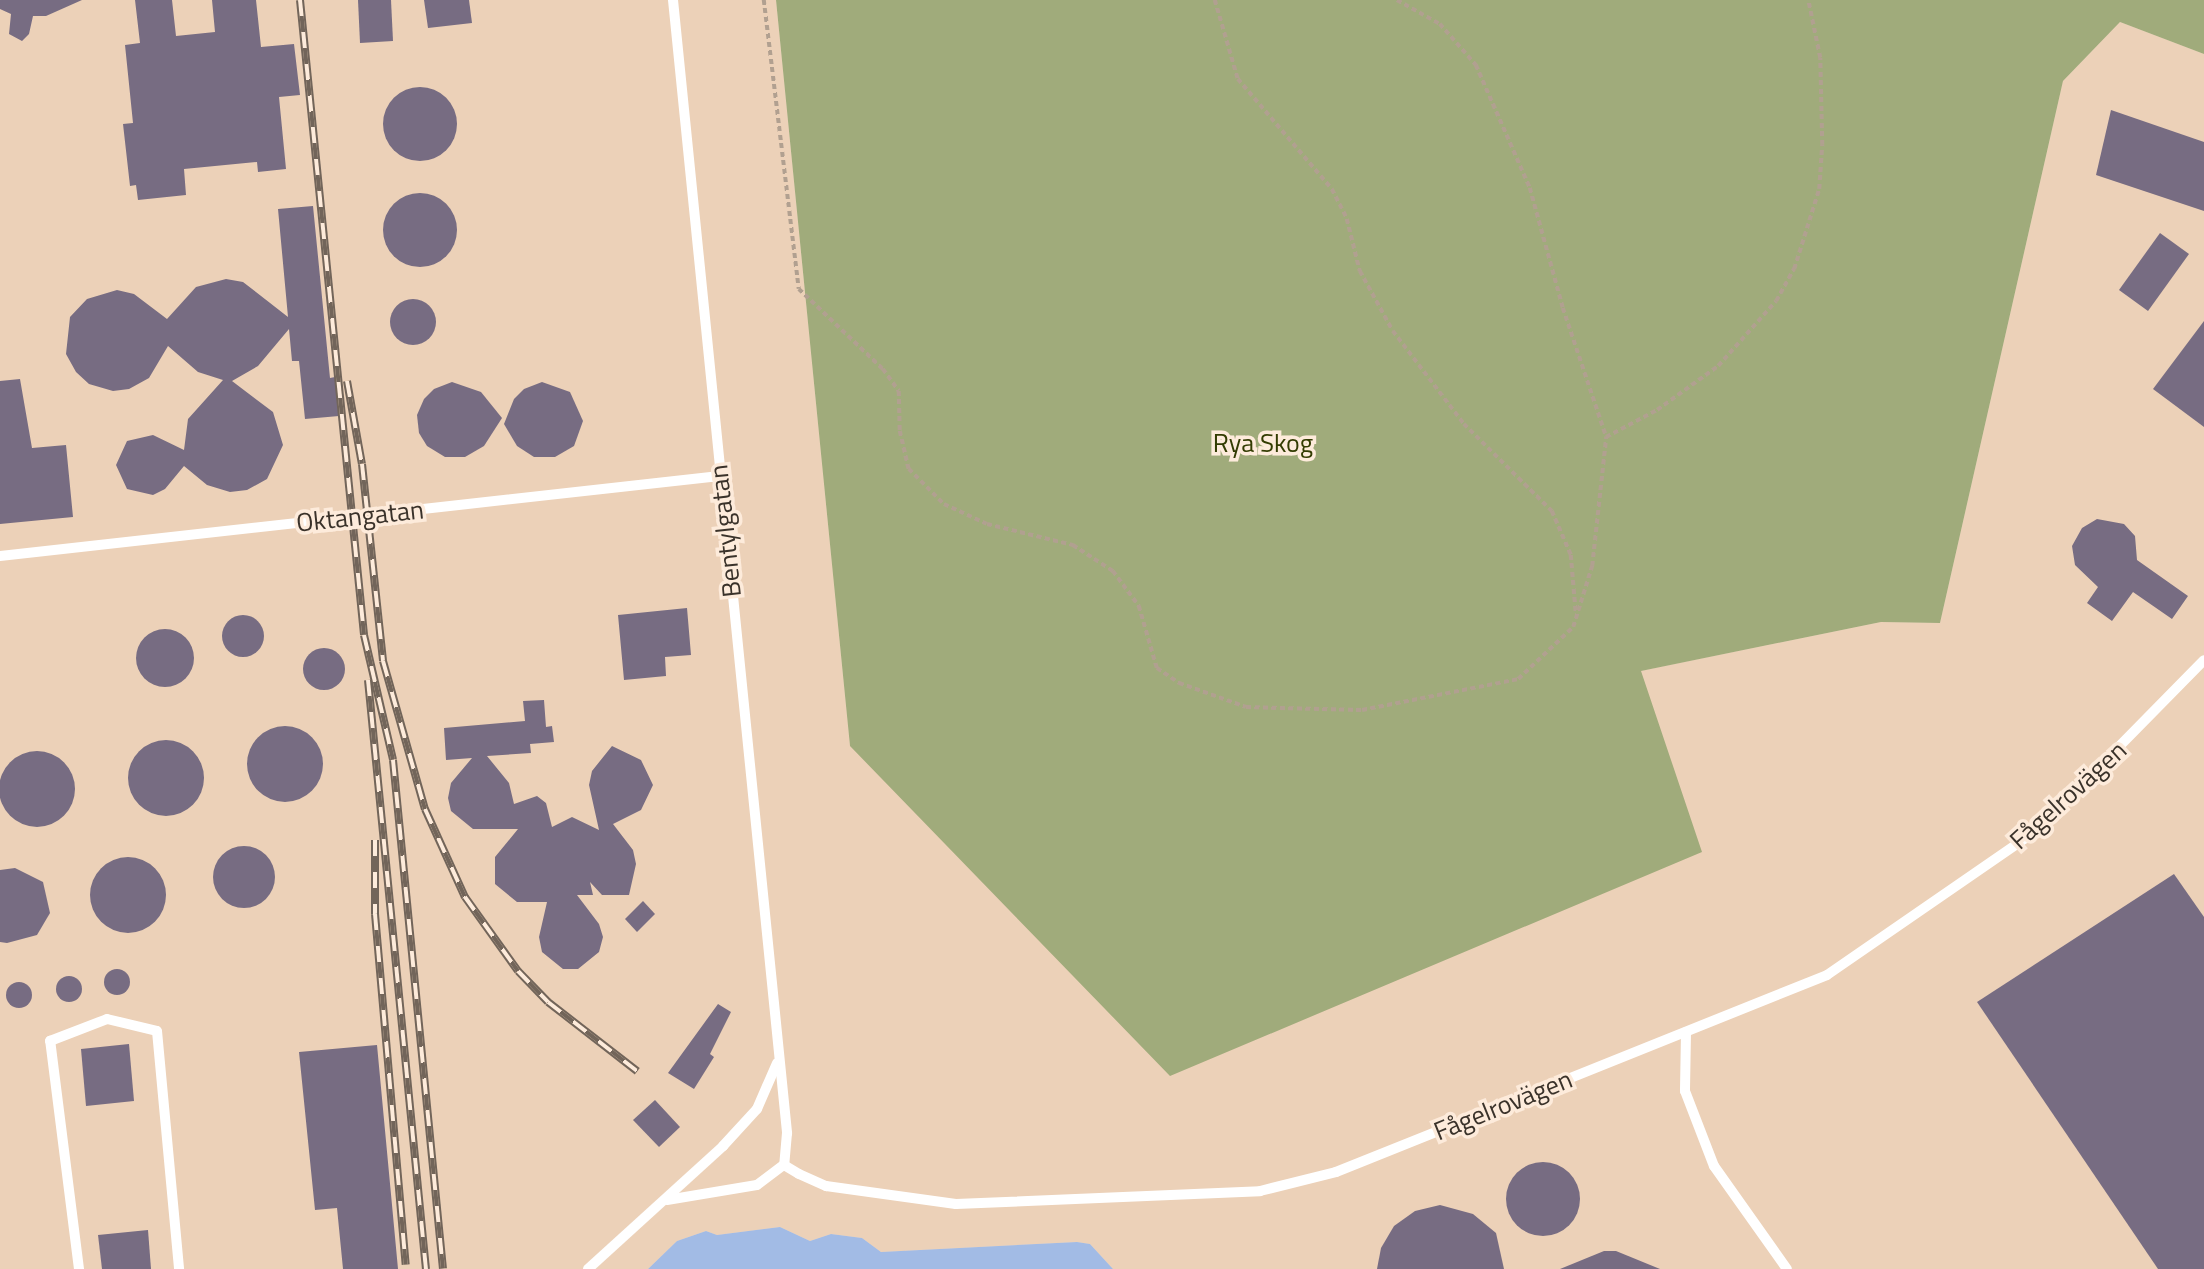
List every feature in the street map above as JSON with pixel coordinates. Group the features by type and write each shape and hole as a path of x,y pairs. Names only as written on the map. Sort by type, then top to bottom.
{"lane":[{"name":"Bentylgatan","path":"673,0 778,1063"},
{"name":"Oktangatan","path":"0,556 720,476"},
{"name":"Fågelrovägen","path":"785,1166 826,1186 956,1205 1260,1191 1336,1172 1827,975 2037,830 2204,660"},
{"path":"79,1269 50,1041 107,1020 157,1031 179,1269"},
{"path":"1686,1032 1685,1091 1714,1166 1787,1269"},
{"path":"667,1200 757,1185 785,1166 787,1133 778,1063"},
{"path":"588,1269 667,1200 757,1109 778,1063"}],"path":[{"path":"764,0 799,289 883,369 899,391 900,431 909,469 944,504 987,524 1073,545 1113,570 1139,606 1157,668 1179,683 1246,707 1362,710 1518,679 1573,628 1592,566 1606,437 1563,308 1530,188 1476,65 1440,24 1396,0"},
{"path":"1216,0 1238,79 1332,189 1347,219 1360,271 1392,331 1464,424 1552,511 1571,555 1577,618"},
{"path":"1606,437 1657,410 1718,366 1776,301 1794,269 1819,189 1821,156 1820,58 1808,0"}],"shaded area":[{"path":"0,0 776,0 850,746 1640,671 1881,622 1940,623 2063,81 2120,22 2204,54 2204,1269 1113,1269 1090,1244 1077,1242 881,1252 862,1238 831,1234 810,1241 780,1227 717,1235 706,1231 677,1241 648,1269 0,1269"}],"green space":[{"name":"Rya Skog","path":"776,0 2204,0 2204,54 2120,22 2063,81 1940,623 1881,622 1641,671 1702,852 1170,1076 850,746"}],"water":[{"path":"780,1227 810,1241 831,1234 862,1238 881,1252 1077,1242 1090,1244 1113,1269 648,1269 677,1241 706,1231 717,1235"}],"building":[{"path":"0,0 82,0 46,16 33,16 29,34 22,41 9,34 11,14 0,9"},
{"path":"135,0 172,0 176,36 215,32 212,0 256,0 261,47 294,44 300,95 279,97 286,169 258,172 257,162 184,169 186,195 138,200 136,185 130,186 123,124 133,123 125,45 140,43"},
{"path":"358,0 391,0 393,41 360,43"},
{"path":"424,0 469,0 472,23 428,28"},
{"path":"413,87 427,87 441,93 451,103 457,124 455,138 441,155 427,161 413,161 399,155 389,145 383,131 383,117 389,103 399,93"},
{"path":"2111,110 2204,142 2204,211 2096,175"},
{"path":"427,193 447,203 455,216 455,244 447,257 434,265 413,267 393,257 385,244 383,223 393,203 406,195"},
{"path":"313,206 330,378 335,377 339,416 305,419 299,361 292,361 289,329 258,366 232,381 273,412 283,445 267,479 247,490 230,492 207,485 184,466 165,489 153,495 127,489 116,465 127,441 153,435 184,450 188,419 223,380 198,372 168,346 149,378 129,389 113,391 89,384 76,372 66,354 70,317 87,299 117,290 134,294 167,319 196,287 226,279 243,282 288,317 278,209"},
{"path":"2160,233 2189,254 2148,311 2119,290"},
{"path":"413,299 429,306 436,322 429,338 413,345 397,338 390,322 397,306"},
{"path":"2204,321 2204,427 2153,389"},
{"path":"20,379 32,448 66,445 73,517 0,524 0,381"},
{"path":"452,382 481,392 502,418 484,446 465,457 445,457 427,446 419,433 417,415 424,399 434,389"},
{"path":"542,382 570,392 583,421 574,446 555,457 534,457 517,446 504,424 514,399 524,389"},
{"path":"2097,519 2124,524 2135,536 2137,560 2188,596 2172,619 2133,592 2112,621 2087,603 2098,587 2075,565 2072,546 2082,528"},
{"path":"687,608 691,655 665,657 666,676 624,680 618,615"},
{"path":"243,615 258,621 264,636 258,651 243,657 228,651 222,636 228,621"},
{"path":"159,629 171,629 186,637 194,652 194,664 186,679 171,687 159,687 144,679 136,664 136,652 144,637"},
{"path":"324,648 339,654 345,669 339,684 324,690 309,684 303,669 309,654"},
{"path":"544,700 546,727 552,726 554,742 530,744 531,753 487,756 509,783 514,804 537,796 546,803 552,827 572,817 599,830 589,785 592,771 612,746 641,760 653,785 641,810 613,824 633,850 636,864 629,895 602,895 590,882 593,895 577,895 599,924 603,937 599,952 578,969 563,969 542,952 539,937 547,902 517,902 495,884 495,857 518,829 473,829 451,811 448,798 451,783 472,758 446,760 444,728 525,721 523,701"},
{"path":"285,726 299,729 312,737 320,750 323,764 320,778 312,791 299,799 285,802 271,799 258,791 250,778 247,764 250,750 258,737 271,729"},
{"path":"166,740 181,743 193,751 201,763 204,778 201,793 193,805 181,813 166,816 151,813 139,805 131,793 128,778 131,763 139,751 151,743"},
{"path":"37,751 51,754 64,762 72,775 75,789 72,803 64,816 51,824 37,827 23,824 10,816 2,803 -1,789 2,775 10,762 23,754"},
{"path":"244,846 256,848 266,855 273,865 273,889 266,899 256,906 244,908 232,906 222,899 215,889 213,877 215,865 222,855 232,848"},
{"path":"128,857 142,860 155,868 163,881 166,895 163,909 155,922 142,930 128,933 114,930 101,922 93,909 90,895 93,881 101,868 114,860"},
{"path":"15,868 43,882 50,913 37,935 7,943 0,942 0,870"},
{"path":"2174,874 2204,917 2204,1269 2158,1269 1977,1002"},
{"path":"643,901 655,914 637,932 625,919"},
{"path":"117,969 127,972 130,982 127,992 117,995 107,992 104,982 107,972"},
{"path":"69,976 79,979 82,989 79,999 69,1002 59,999 56,989 59,979"},
{"path":"19,982 28,986 32,995 28,1004 19,1008 10,1004 6,995 10,986"},
{"path":"718,1004 731,1012 710,1054 714,1057 694,1089 668,1073"},
{"path":"129,1044 134,1101 86,1106 81,1049"},
{"path":"377,1045 398,1269 343,1269 337,1208 315,1210 299,1052"},
{"path":"655,1100 680,1127 659,1147 633,1120"},
{"path":"1550,1162 1570,1172 1578,1185 1578,1213 1570,1226 1557,1234 1536,1236 1516,1226 1508,1213 1506,1192 1516,1172 1529,1164"},
{"path":"1440,1205 1473,1214 1496,1233 1504,1269 1377,1269 1381,1248 1394,1226 1415,1211"},
{"path":"148,1230 151,1269 102,1269 98,1235"},
{"path":"1604,1251 1616,1251 1660,1269 1560,1269"}],"railway":[{"path":"300,0 364,635 393,760 443,1269"},
{"path":"347,381 362,464 383,661 425,809 465,897 518,971 548,1002 637,1071"},
{"path":"368,680 426,1269"},
{"path":"375,840 375,914 406,1265"}]}
